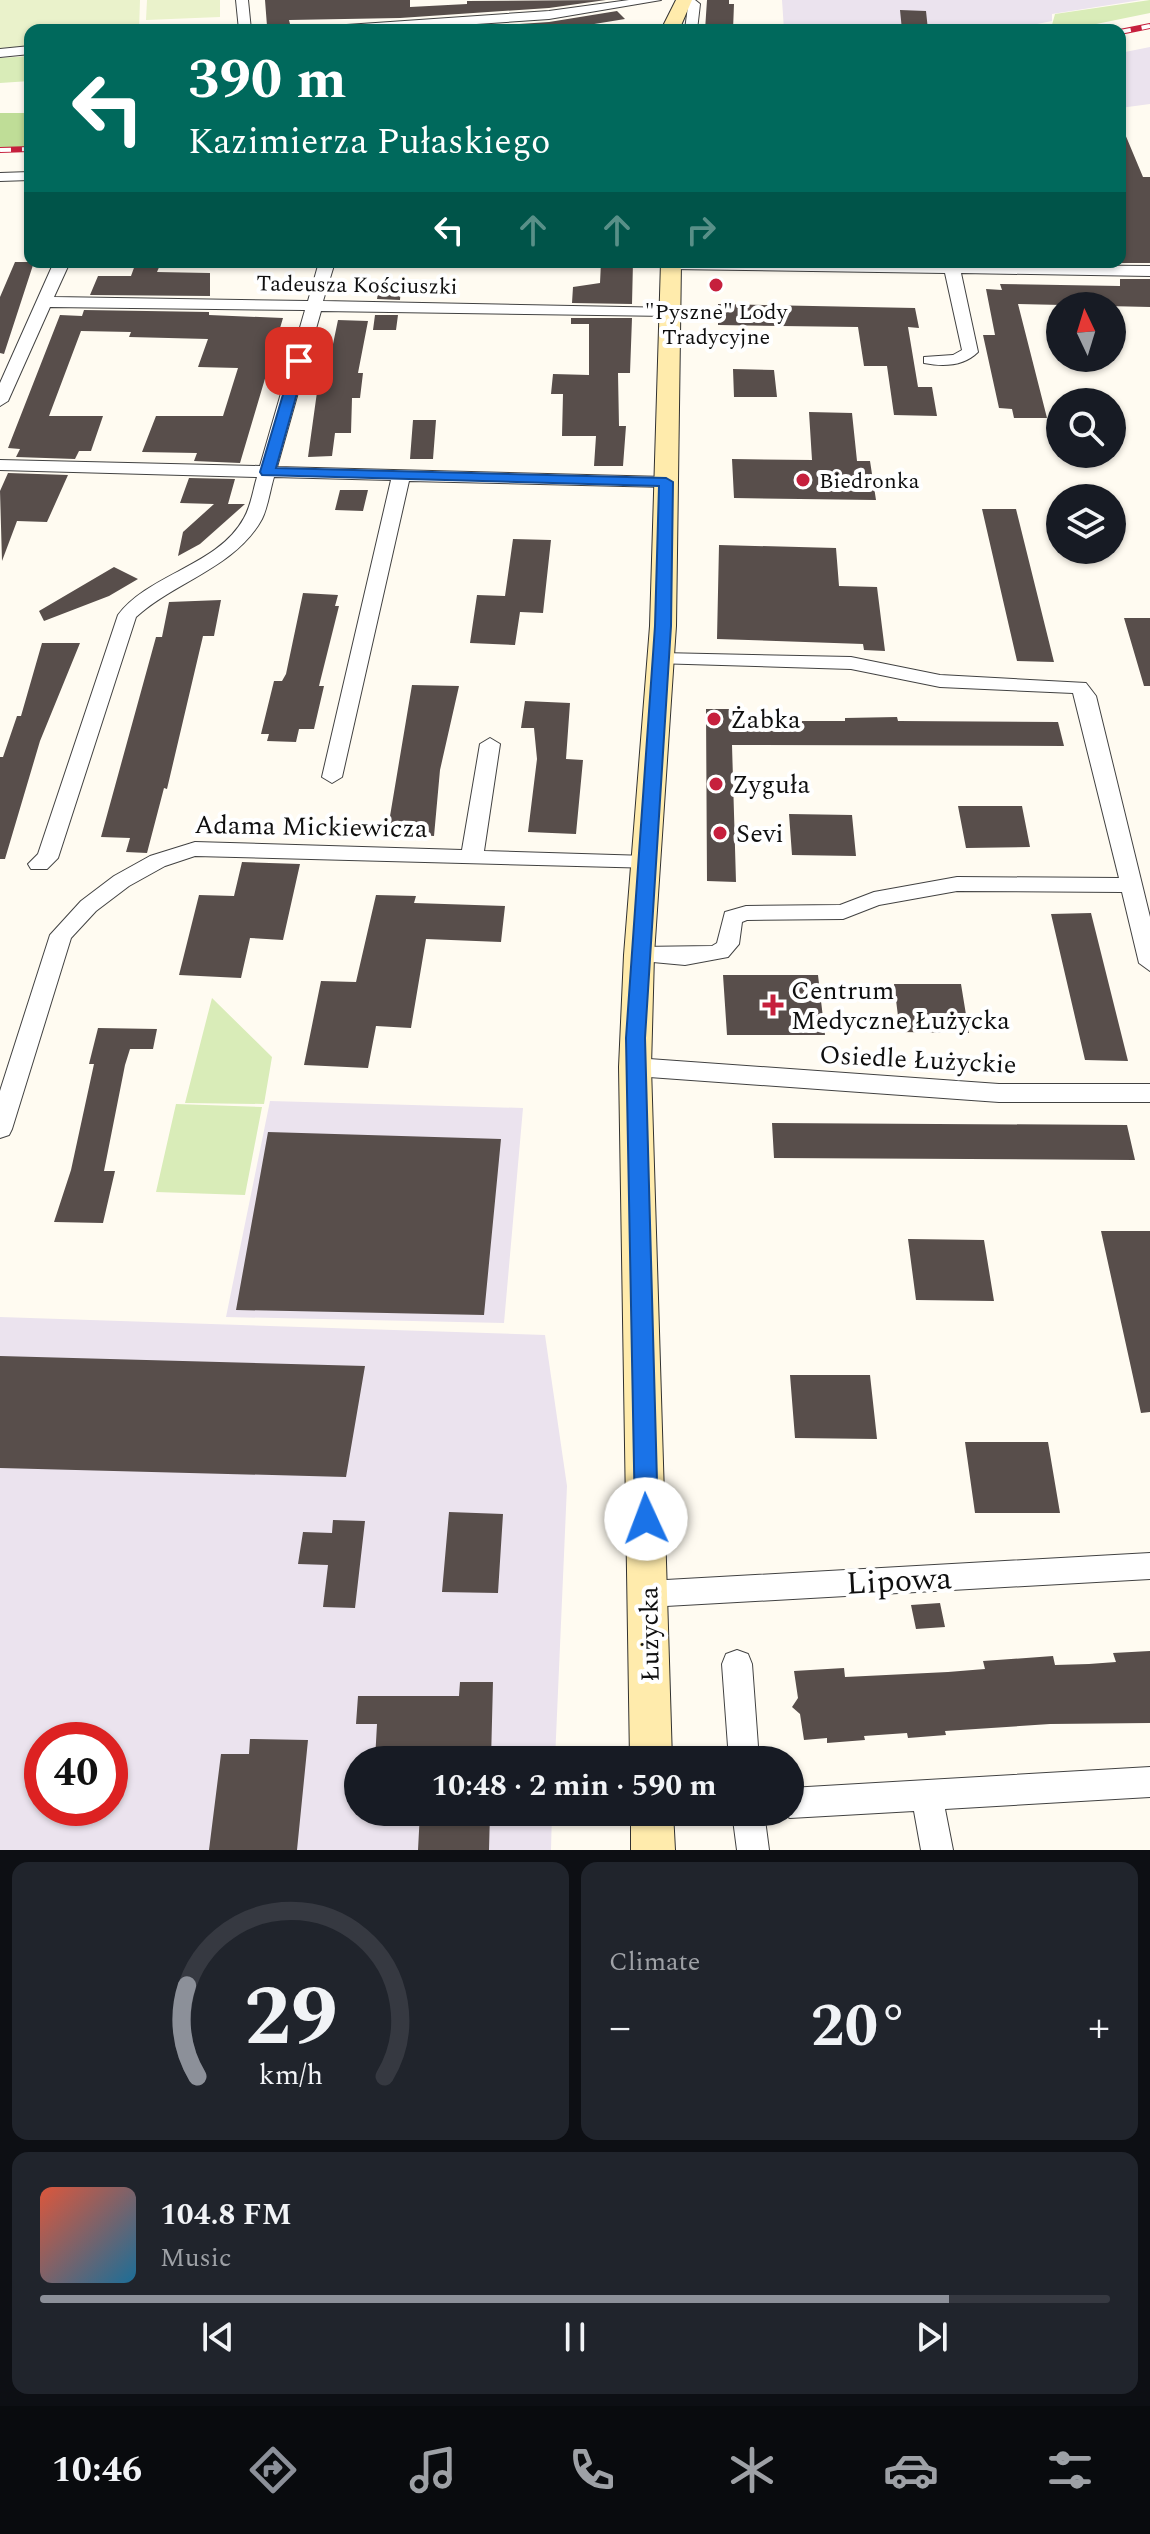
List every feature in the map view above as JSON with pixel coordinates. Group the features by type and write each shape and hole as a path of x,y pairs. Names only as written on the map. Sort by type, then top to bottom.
{"street":[{"path":"242,0 244,24"},
{"path":"417,24 573,13 655,0"},
{"path":"673,24 684,0 694,4 692,24"},
{"path":"0,53 24,51"},
{"path":"0,177 24,176"},
{"path":"0,401 59,268"},
{"path":"39,864 47,858 127,615 145,595 244,535 254,517 325,268"},
{"name":"Łużycka","path":"651,1746 635,1067 639,955 661,659 671,268"},
{"path":"930,360 956,360 970,352 952,268 1150,271"},
{"name":"Tadeusza Kościuszki","path":"44,302 669,311"},
{"path":"0,465 666,482"},
{"path":"332,777 401,476"},
{"path":"661,659 851,663 940,681 1060,683 1079,687 1086,696 1150,963"},
{"path":"472,857 490,744"},
{"name":"Adama Mickiewicza","path":"0,1129 61,935 78,913 150,864 171,854 195,849 647,863"},
{"path":"639,955 675,958 721,952 727,946 733,917 746,913 843,912 874,899 957,884 1130,885"},
{"name":"Osiedle Łużyckie","path":"635,1067 999,1093 1150,1093"},
{"name":"Lipowa","path":"648,1594 1150,1566"},
{"path":"737,1664 743,1746"},
{"path":"804,1802 1150,1782"},
{"path":"927,1795 937,1850"},
{"path":"652,1826 653,1850"},
{"path":"750,1826 753,1850"}],"shaded area":[{"path":"782,0 1141,0 1052,14 1052,21 1037,24 784,24"},
{"path":"1150,47 1150,104 1126,107 1126,52"},
{"path":"270,1101 523,1108 504,1323 226,1317"},
{"path":"0,1317 545,1335 567,1486 556,1746 344,1746 344,1826 552,1826 551,1850 0,1850"}],"green space":[{"path":"0,0 140,0 139,24 24,24 24,46 0,48"},
{"path":"147,0 220,0 220,17 146,20"},
{"path":"1150,0 1150,13 1096,24 1052,24 1055,14"},
{"path":"24,56 24,81 0,83 0,58"},
{"path":"0,113 24,113 24,147 0,147"},
{"path":"212,998 272,1057 264,1104 185,1103"},
{"path":"176,1104 262,1107 245,1195 156,1192"}],"building":[{"path":"265,0 410,0 410,7 467,4 467,1 606,0 549,8 400,18 289,20 290,24 267,24"},
{"path":"707,0 729,0 729,4 734,4 733,24 705,24"},
{"path":"900,10 926,11 927,24 901,24"},
{"path":"617,11 625,19 594,24 520,24"},
{"path":"1126,136 1143,177 1150,177 1150,263 1126,263"},
{"path":"15,262 24,262 24,268 32,268 4,354 0,353 0,297"},
{"path":"134,268 159,268 157,272 210,273 210,296 90,295 98,276 131,276"},
{"path":"601,268 633,268 632,304 572,303 573,287 600,283"},
{"path":"1120,279 1150,279 1150,307 1126,306 1126,292 1046,292 1046,305 1018,304 1046,418 1014,418 1012,409 999,408 983,335 995,335 986,289 1002,290 1000,284 1120,286"},
{"path":"379,287 401,287 400,300 377,299"},
{"path":"718,304 915,308 919,328 908,327 918,387 932,387 937,416 894,415 887,366 864,366 858,327 718,325"},
{"path":"84,310 209,312 209,315 283,318 240,463 194,461 197,453 142,452 156,416 223,416 238,368 198,367 208,339 129,337 131,332 81,331 49,416 103,416 91,451 79,451 75,459 16,457 20,449 8,448 60,315 82,316"},
{"path":"375,315 398,315 396,330 373,330"},
{"path":"571,318 632,318 630,373 618,373 619,426 626,426 623,466 594,466 596,436 562,436 563,394 551,394 553,374 589,375 589,324 571,324"},
{"path":"338,320 368,321 358,373 363,373 360,398 352,398 351,433 335,433 332,456 308,457 317,392 323,392"},
{"path":"733,369 774,370 777,397 734,397"},
{"name":"Biedronka","path":"809,412 852,413 857,461 870,461 876,500 734,498 732,459 812,460"},
{"path":"413,420 436,420 433,459 410,459"},
{"path":"8,473 68,475 47,522 17,521 2,561 0,491"},
{"path":"189,478 235,479 228,504 245,504 200,544 178,556 183,532 214,504 180,503"},
{"path":"340,490 368,490 363,511 335,510"},
{"path":"982,509 1016,509 1054,662 1017,661"},
{"path":"513,539 551,540 543,613 520,612 515,645 470,643 477,595 505,596"},
{"path":"719,545 836,548 839,586 877,587 885,651 864,650 863,644 717,639"},
{"path":"114,567 138,579 109,596 44,621 39,611"},
{"path":"303,593 338,595 335,606 339,606 319,686 324,686 314,729 299,729 296,742 267,741 269,734 261,734 274,681 282,681 286,674"},
{"path":"221,600 214,636 203,636 167,789 164,788 147,853 126,852 130,838 101,837 156,637 162,637 169,602"},
{"path":"1124,618 1150,618 1150,686 1144,686"},
{"path":"42,643 80,643 40,741 5,859 0,859 0,757 3,757 17,716 21,716"},
{"path":"412,685 459,686 440,770 434,836 387,834"},
{"path":"525,701 570,703 566,759 583,760 576,834 528,832 537,759 534,728 521,728"},
{"path":"706,709 731,709 732,721 845,721 845,718 897,717 898,721 1058,722 1064,746 732,745 736,882 707,881"},
{"path":"958,806 1022,806 1030,847 966,848"},
{"path":"789,814 852,815 856,856 792,855"},
{"path":"242,862 300,864 283,940 250,938 241,978 179,975 199,895 234,896"},
{"path":"376,895 416,896 414,903 505,906 501,942 426,939 411,1028 376,1026 368,1068 304,1065 321,981 356,982"},
{"path":"1091,913 1128,1061 1085,1060 1051,914"},
{"name":"Centrum Medyczne Łużycka","path":"723,975 818,975 825,1035 727,1035"},
{"path":"894,984 961,984 969,1033 900,1032"},
{"path":"98,1028 157,1029 153,1049 130,1049 125,1065 104,1171 115,1171 103,1223 54,1222 71,1170 94,1064 89,1064"},
{"path":"772,1123 1127,1125 1135,1160 774,1158"},
{"path":"268,1132 501,1139 484,1315 236,1310"},
{"path":"1101,1231 1150,1231 1150,1412 1141,1413"},
{"path":"908,1239 984,1240 994,1301 916,1300"},
{"path":"0,1356 365,1366 346,1477 0,1468"},
{"path":"790,1375 870,1375 877,1439 795,1438"},
{"path":"965,1442 1048,1442 1060,1513 975,1513"},
{"path":"449,1512 503,1514 498,1593 442,1592"},
{"path":"333,1520 365,1521 355,1608 323,1607 328,1565 298,1564 303,1532 332,1533"},
{"path":"940,1603 945,1627 916,1629 911,1605"},
{"path":"1150,1651 1150,1723 1050,1724 945,1731 946,1735 908,1738 907,1733 864,1736 865,1740 827,1743 827,1738 804,1740 800,1714 792,1707 798,1698 794,1671 844,1668 845,1677 948,1672 985,1669 983,1661 1053,1656 1055,1665 1116,1662 1113,1653"},
{"path":"460,1682 493,1682 491,1746 376,1746 377,1724 356,1724 358,1696 459,1696"},
{"path":"250,1739 308,1740 297,1850 209,1850 221,1754 249,1754"},
{"path":"419,1826 490,1826 489,1850 418,1850"}],"railway":[{"path":"1126,31 1150,26"},
{"path":"0,150 24,149"}],"place":[{"name":"\"Pyszne\" Lody Tradycyjne","path":"716,285"},
{"name":"Biedronka","path":"803,480"},
{"name":"Żabka","path":"714,719"},
{"name":"Zyguła","path":"716,784"},
{"name":"Sevi","path":"720,833"},
{"name":"Centrum Medyczne Łużycka","path":"773,1005"}],"route":[{"path":"299,361 267,472 666,482 663,626 635,1038 646,1519"}]}
